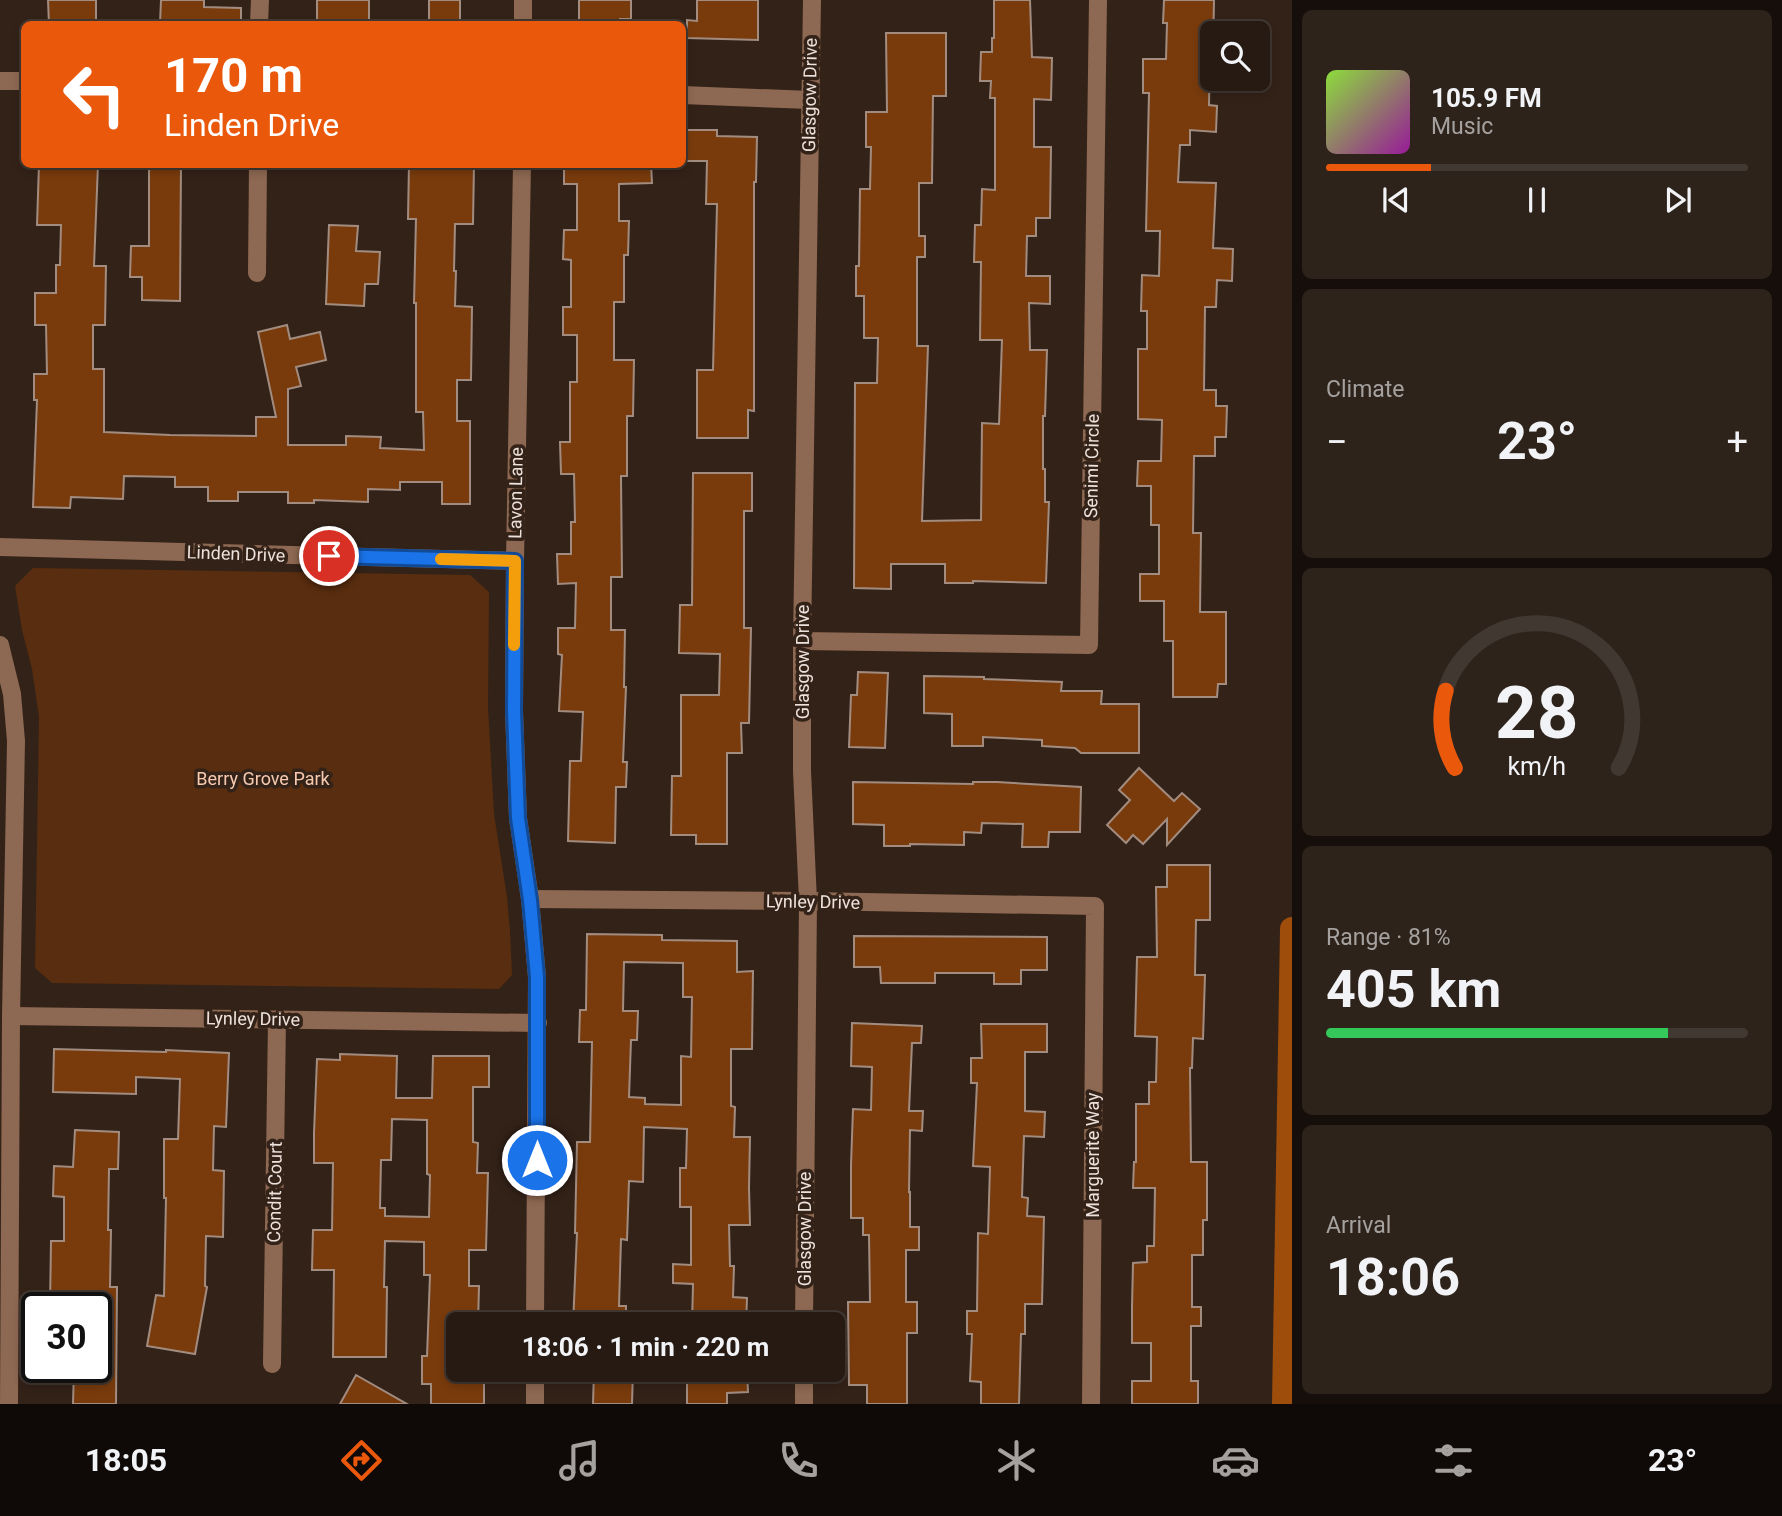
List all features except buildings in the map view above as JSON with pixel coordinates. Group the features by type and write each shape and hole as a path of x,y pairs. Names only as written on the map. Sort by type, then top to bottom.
{"street":[{"path":"259,21 260,0"},
{"path":"523,0 523,21"},
{"name":"Glasgow Drive","path":"804,1312 808,901 802,771 802,641 812,0"},
{"name":"Senimi Circle","path":"802,641 1089,645 1098,0"},
{"path":"0,81 21,81"},
{"path":"686,94 810,100"},
{"path":"257,273 258,168"},
{"name":"Lavon Lane","path":"522,168 514,711 518,818 530,900 537,977 535,1312"},
{"name":"Linden Drive","path":"0,547 515,561"},
{"path":"0,645 12,694 16,741 15,802 7,890 11,1016 9,1404"},
{"name":"Lynley Drive","path":"530,900 1095,906"},
{"name":"Marguerite Way","path":"1091,1404 1095,906"},
{"name":"Lynley Drive","path":"11,1016 538,1023"},
{"name":"Condit Court","path":"272,1364 277,1020"},
{"path":"534,1404 535,1382"},
{"path":"804,1382 804,1404"}],"green space":[{"name":"Berry Grove Park","path":"33,568 470,575 489,592 488,707 494,814 507,897 512,975 499,989 52,983 35,968 39,717 15,586"}],"waterway":[{"path":"1284,1404 1292,929"}],"slow traffic":[{"path":"441,559 515,561 514,645"}],"route":[{"path":"329,556 515,561 514,711 518,818 530,900 537,977 537,1160"}]}
